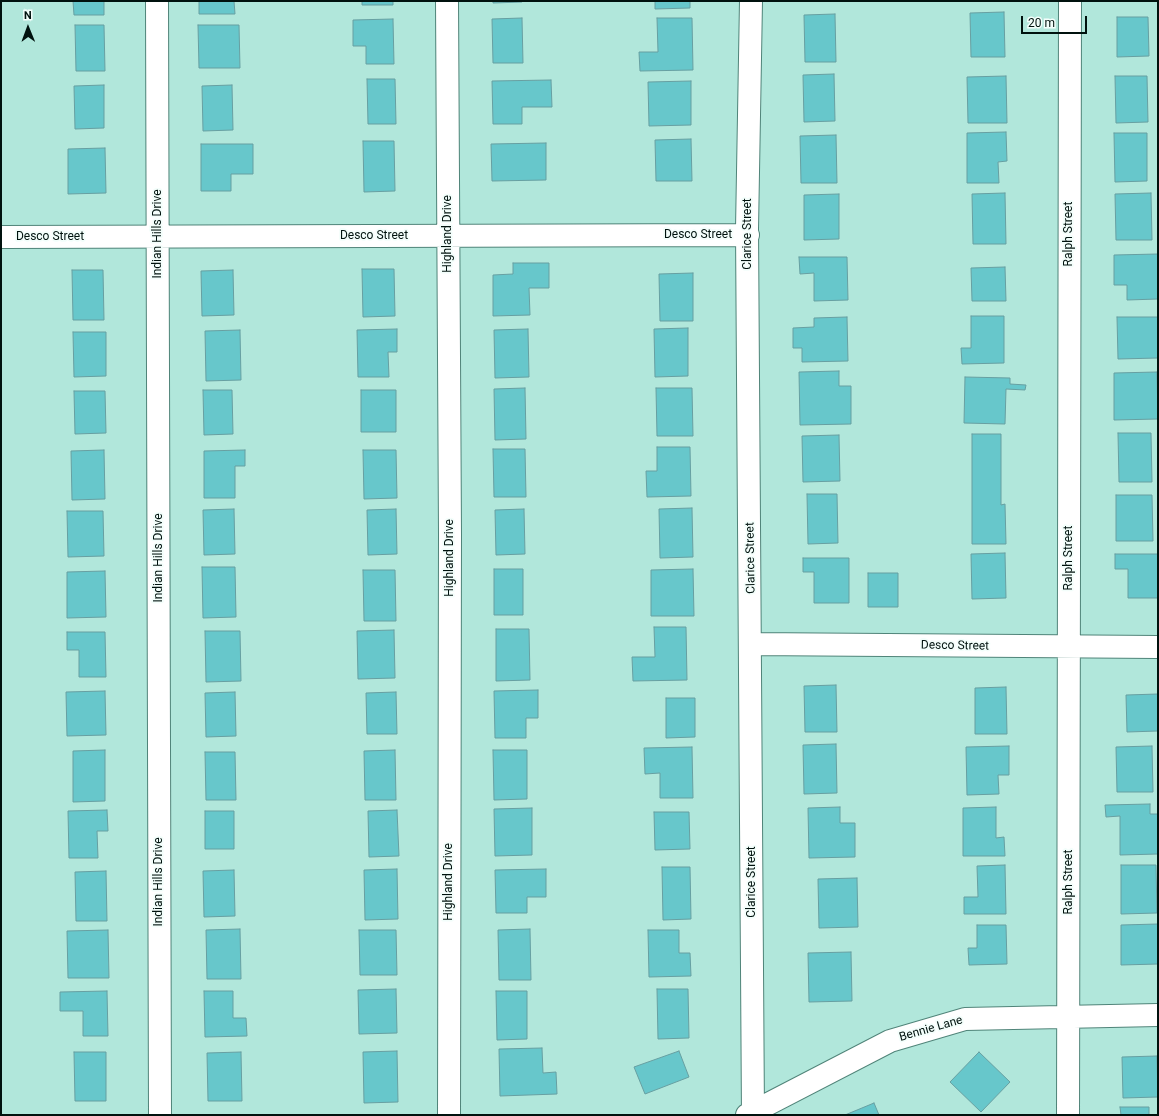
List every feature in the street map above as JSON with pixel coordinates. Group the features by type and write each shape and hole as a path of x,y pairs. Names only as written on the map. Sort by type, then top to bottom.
{"street":[{"name":"Indian Hills Drive","path":"157,1 160,1115"},
{"name":"Highland Drive","path":"447,1 449,1115"},
{"name":"Clarice Street","path":"751,1 748,235 751,644 751,1114"},
{"name":"Ralph Street","path":"1068,1115 1070,1"},
{"name":"Desco Street","path":"1,237 748,235"},
{"name":"Desco Street","path":"751,644 1158,647"},
{"name":"Bennie Lane","path":"751,1114 890,1041 965,1019 1069,1015 1158,1015"}],"building":[{"path":"73,1 104,1 104,15 74,15"},
{"path":"199,1 234,1 235,14 199,14"},
{"path":"362,1 393,1 393,5 362,5"},
{"path":"493,1 522,1 522,2 493,3"},
{"path":"655,1 690,1 690,8 655,9"},
{"path":"1004,12 1005,57 971,57 970,13"},
{"path":"835,14 836,62 805,62 804,15"},
{"path":"1117,17 1148,17 1149,56 1117,57"},
{"path":"522,18 523,63 493,63 492,19"},
{"path":"657,18 692,18 693,70 640,71 639,52 658,52"},
{"path":"393,19 394,64 366,64 366,46 353,46 353,20"},
{"path":"75,25 104,25 105,71 76,71"},
{"path":"198,25 239,25 240,68 199,68"},
{"path":"834,74 835,121 804,122 803,75"},
{"path":"1006,76 1007,123 968,123 967,77"},
{"path":"1115,76 1147,76 1148,122 1116,123"},
{"path":"367,79 395,79 396,124 368,124"},
{"path":"551,80 552,107 522,107 522,124 493,124 492,81"},
{"path":"691,81 691,125 649,126 648,82"},
{"path":"104,85 104,128 75,129 74,86"},
{"path":"232,85 233,130 203,131 202,86"},
{"path":"1006,132 1007,161 998,162 999,183 967,183 967,133"},
{"path":"1114,133 1147,133 1147,181 1115,182"},
{"path":"836,135 837,183 801,183 800,136"},
{"path":"691,139 692,181 656,181 655,140"},
{"path":"363,141 394,141 395,191 364,192"},
{"path":"546,143 546,180 492,181 491,144"},
{"path":"201,144 253,144 253,174 231,174 231,191 201,191"},
{"path":"105,148 106,193 68,194 68,149"},
{"path":"1005,193 1006,244 973,244 972,194"},
{"path":"1151,193 1152,240 1116,240 1115,194"},
{"path":"839,194 839,239 804,240 804,195"},
{"path":"1158,254 1158,299 1127,300 1127,285 1114,285 1114,255"},
{"path":"799,257 847,257 848,300 814,301 814,273 800,274"},
{"path":"513,263 549,263 549,288 529,288 530,315 493,316 493,275 513,274"},
{"path":"1005,267 1006,301 972,301 971,268"},
{"path":"362,269 394,269 395,316 363,317"},
{"path":"72,270 103,270 104,320 73,320"},
{"path":"233,270 234,315 202,316 201,271"},
{"path":"693,273 693,321 660,321 659,274"},
{"path":"971,316 1004,316 1004,363 962,364 961,348 971,348"},
{"path":"847,317 848,361 802,362 802,348 793,348 793,328 814,327 814,318"},
{"path":"1117,317 1158,317 1158,358 1118,359"},
{"path":"688,328 688,376 655,377 654,329"},
{"path":"397,329 397,352 388,352 389,377 358,377 357,330"},
{"path":"528,329 529,377 495,378 494,330"},
{"path":"240,330 241,380 206,381 205,331"},
{"path":"73,332 106,332 106,376 74,377"},
{"path":"839,371 839,386 851,386 851,424 800,425 799,372"},
{"path":"1157,372 1158,419 1114,420 1114,373"},
{"path":"965,377 1010,378 1010,384 1026,385 1025,390 1006,389 1005,424 964,423"},
{"path":"525,388 526,439 495,440 494,389"},
{"path":"656,388 692,388 693,436 657,436"},
{"path":"203,390 232,390 233,434 204,435"},
{"path":"361,390 396,390 396,432 361,432"},
{"path":"74,391 105,391 106,433 75,434"},
{"path":"1118,433 1151,433 1152,482 1119,482"},
{"path":"972,434 1001,434 1001,505 1005,504 1006,544 972,544"},
{"path":"839,435 840,481 803,482 802,436"},
{"path":"657,447 690,447 691,496 647,497 646,471 657,471"},
{"path":"493,449 525,449 526,497 494,497"},
{"path":"104,450 105,499 72,500 71,451"},
{"path":"245,450 245,466 235,466 235,498 204,498 204,451"},
{"path":"363,450 396,450 397,498 364,499"},
{"path":"807,494 837,494 838,543 808,544"},
{"path":"1116,495 1152,495 1153,541 1116,541"},
{"path":"692,508 693,557 660,558 659,509"},
{"path":"234,509 235,554 204,555 203,510"},
{"path":"396,509 397,554 368,555 367,510"},
{"path":"524,509 525,554 496,555 495,510"},
{"path":"67,511 103,511 104,556 68,557"},
{"path":"1005,553 1006,598 972,599 971,554"},
{"path":"1115,554 1158,554 1158,598 1128,598 1128,569 1115,569"},
{"path":"803,558 849,558 849,603 814,603 814,572 803,572"},
{"path":"202,567 235,567 236,617 203,618"},
{"path":"494,569 523,569 523,615 494,615"},
{"path":"693,569 694,616 651,616 651,570"},
{"path":"363,570 395,570 396,621 364,621"},
{"path":"105,571 106,617 67,618 67,572"},
{"path":"868,573 898,573 898,607 868,607"},
{"path":"654,627 686,627 687,680 633,681 632,657 655,657"},
{"path":"496,629 529,629 530,680 496,681"},
{"path":"394,630 395,678 358,679 357,631"},
{"path":"205,631 240,631 241,681 206,682"},
{"path":"67,632 105,632 106,677 79,677 79,650 67,650"},
{"path":"836,685 837,732 805,732 804,686"},
{"path":"1006,687 1007,734 975,734 975,688"},
{"path":"538,690 538,718 526,718 526,738 495,738 494,691"},
{"path":"105,691 106,735 67,736 66,692"},
{"path":"235,692 236,736 206,737 205,693"},
{"path":"396,692 397,734 367,734 366,693"},
{"path":"1158,694 1158,731 1127,732 1126,695"},
{"path":"666,698 695,698 695,737 666,738"},
{"path":"836,744 837,793 804,794 803,745"},
{"path":"1009,746 1009,775 998,775 999,794 967,795 966,747"},
{"path":"1152,746 1153,792 1117,792 1116,747"},
{"path":"692,747 693,798 660,798 660,773 645,774 644,748"},
{"path":"105,750 105,801 73,802 73,751"},
{"path":"395,750 396,800 365,800 364,751"},
{"path":"493,750 527,750 527,799 494,800"},
{"path":"205,752 235,752 236,800 206,800"},
{"path":"1150,804 1150,814 1158,814 1158,854 1120,855 1120,816 1106,817 1105,805"},
{"path":"840,807 840,823 855,823 855,857 809,858 808,808"},
{"path":"996,807 996,838 1004,837 1005,856 963,856 963,808"},
{"path":"532,808 532,855 495,856 494,809"},
{"path":"107,810 108,831 97,831 98,858 69,858 68,811"},
{"path":"397,810 399,856 369,857 368,811"},
{"path":"205,811 234,811 234,849 205,849"},
{"path":"654,812 689,812 690,849 655,850"},
{"path":"1005,865 1006,914 964,914 964,897 978,897 977,866"},
{"path":"1121,865 1156,865 1157,913 1121,914"},
{"path":"662,867 690,867 691,919 663,920"},
{"path":"397,869 398,919 365,920 364,870"},
{"path":"546,869 546,897 527,897 527,913 496,913 495,870"},
{"path":"234,870 235,916 204,917 203,871"},
{"path":"106,871 107,921 76,921 75,872"},
{"path":"857,878 858,927 819,928 818,879"},
{"path":"1158,924 1158,964 1121,965 1121,925"},
{"path":"977,925 1006,925 1007,964 969,965 968,948 977,948"},
{"path":"240,929 241,979 207,979 206,930"},
{"path":"530,929 531,980 499,980 498,930"},
{"path":"108,930 109,978 68,978 67,931"},
{"path":"359,930 396,930 397,975 360,975"},
{"path":"648,930 679,930 679,953 690,953 691,976 649,977"},
{"path":"851,952 852,1001 809,1002 808,953"},
{"path":"396,989 397,1033 359,1034 358,990"},
{"path":"657,989 688,989 689,1038 658,1039"},
{"path":"107,991 108,1036 83,1036 83,1011 60,1011 60,992"},
{"path":"204,991 233,991 233,1018 246,1018 247,1036 205,1037"},
{"path":"496,991 527,991 527,1039 497,1040"},
{"path":"542,1048 543,1073 556,1072 557,1094 500,1096 499,1049"},
{"path":"397,1051 398,1102 364,1103 363,1052"},
{"path":"679,1051 689,1077 645,1094 634,1067"},
{"path":"74,1052 106,1052 106,1101 75,1101"},
{"path":"241,1052 242,1101 208,1101 207,1053"},
{"path":"979,1052 1010,1082 981,1112 950,1082"},
{"path":"1157,1056 1158,1097 1123,1098 1122,1057"},
{"path":"874,1103 879,1115 845,1115"},
{"path":"1120,1107 1149,1107 1149,1115 1121,1115"}]}
